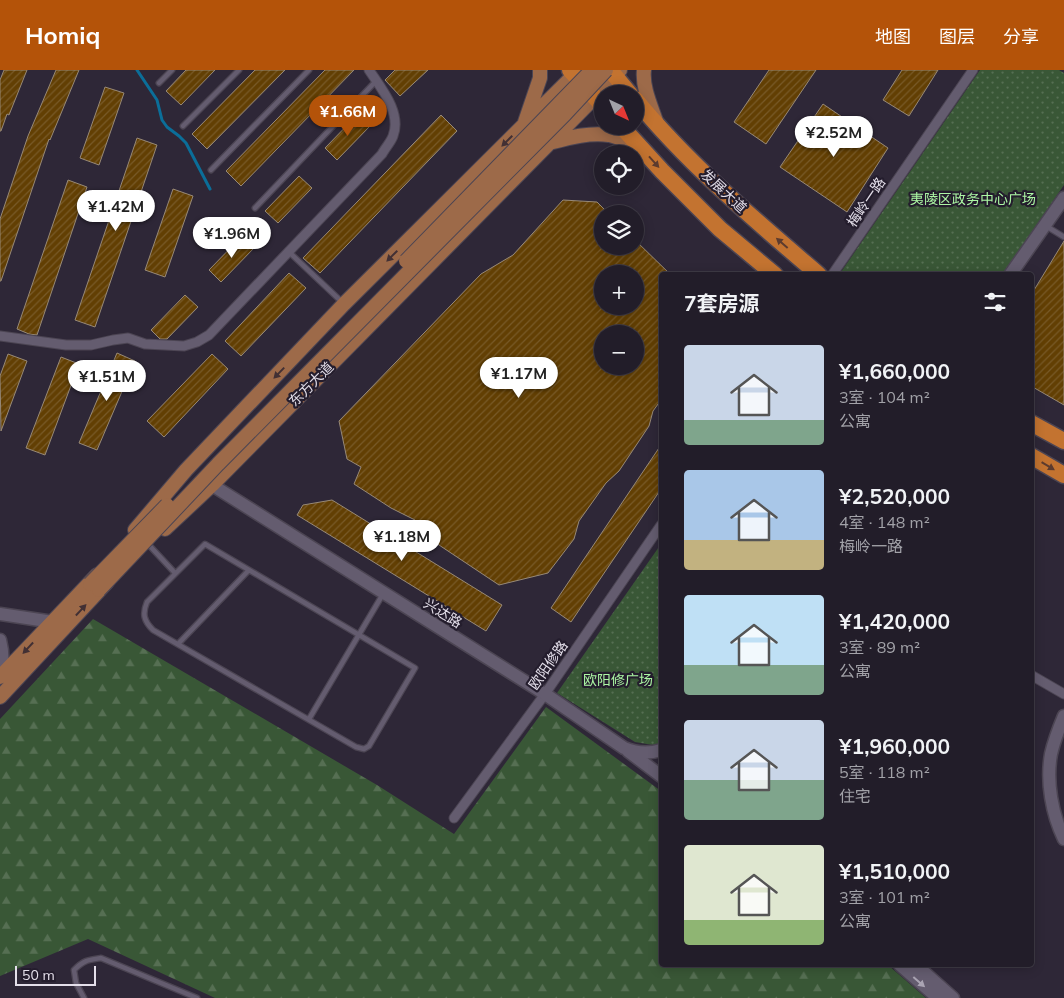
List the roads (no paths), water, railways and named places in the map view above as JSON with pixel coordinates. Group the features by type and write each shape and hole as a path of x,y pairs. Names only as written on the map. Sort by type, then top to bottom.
{"highway":[{"path":"574,71 594,95"},
{"path":"613,71 623,85"},
{"name":"发展大道","path":"644,110 658,127 740,207 816,272"},
{"name":"发展大道","path":"630,135 638,145"},
{"name":"发展大道","path":"644,151 720,229 771,272"},
{"path":"1034,424 1064,441"},
{"path":"1034,458 1064,475"}],"main road":[{"path":"524,124 540,78 540,70"},
{"path":"94,587 592,70"},
{"path":"644,70 648,98 658,127"},
{"name":"东方大道","path":"0,697 94,587 186,470 344,304 524,124 574,71"},
{"path":"94,587 558,121 613,71"},
{"name":"东方大道","path":"606,85 613,71"},
{"name":"东方大道","path":"0,675 53,622 148,544 212,485 549,144 594,105"},
{"path":"549,144 573,137 610,135 635,145"}],"street":[{"path":"0,336 66,345 91,345 128,338 145,344 184,346 197,342 209,335 382,154 393,136 395,120 392,108 369,70"},
{"name":"梅岭一路","path":"834,272 973,70"},
{"path":"1012,272 1064,198"},
{"name":"兴达路","path":"212,485 545,694 624,748 631,751 659,750"},
{"name":"欧阳修路","path":"454,818 545,694 659,528"},
{"path":"0,614 53,622"},
{"path":"0,640 3,653 3,665 0,675"},
{"path":"1034,677 1064,694"},
{"path":"1064,716 1051,754 1050,778 1052,801 1064,840"},
{"path":"624,748 659,774"},
{"path":"648,752 659,761"},
{"path":"902,967 938,998"},
{"path":"918,967 953,998"}],"lane":[{"path":"159,83 172,70"},
{"path":"183,126 239,70"},
{"path":"211,170 309,70"},
{"path":"254,208 376,81"},
{"path":"1045,226 1064,236"},
{"path":"288,252 344,304"},
{"path":"148,544 175,573"},
{"path":"205,544 415,668 369,746 364,749 356,747 153,630 147,623 144,607 175,573 205,544"},
{"path":"178,644 250,570"},
{"path":"309,719 384,593"},
{"path":"84,998 76,983 74,970 82,962 101,958 197,998"}],"waterway":[{"path":"137,70 157,100 162,120 167,127 186,143 210,189"}],"park label":[{"name":"夷陵区政务中心广场","path":"973,199"},
{"name":"欧阳修广场","path":"618,680"}]}
